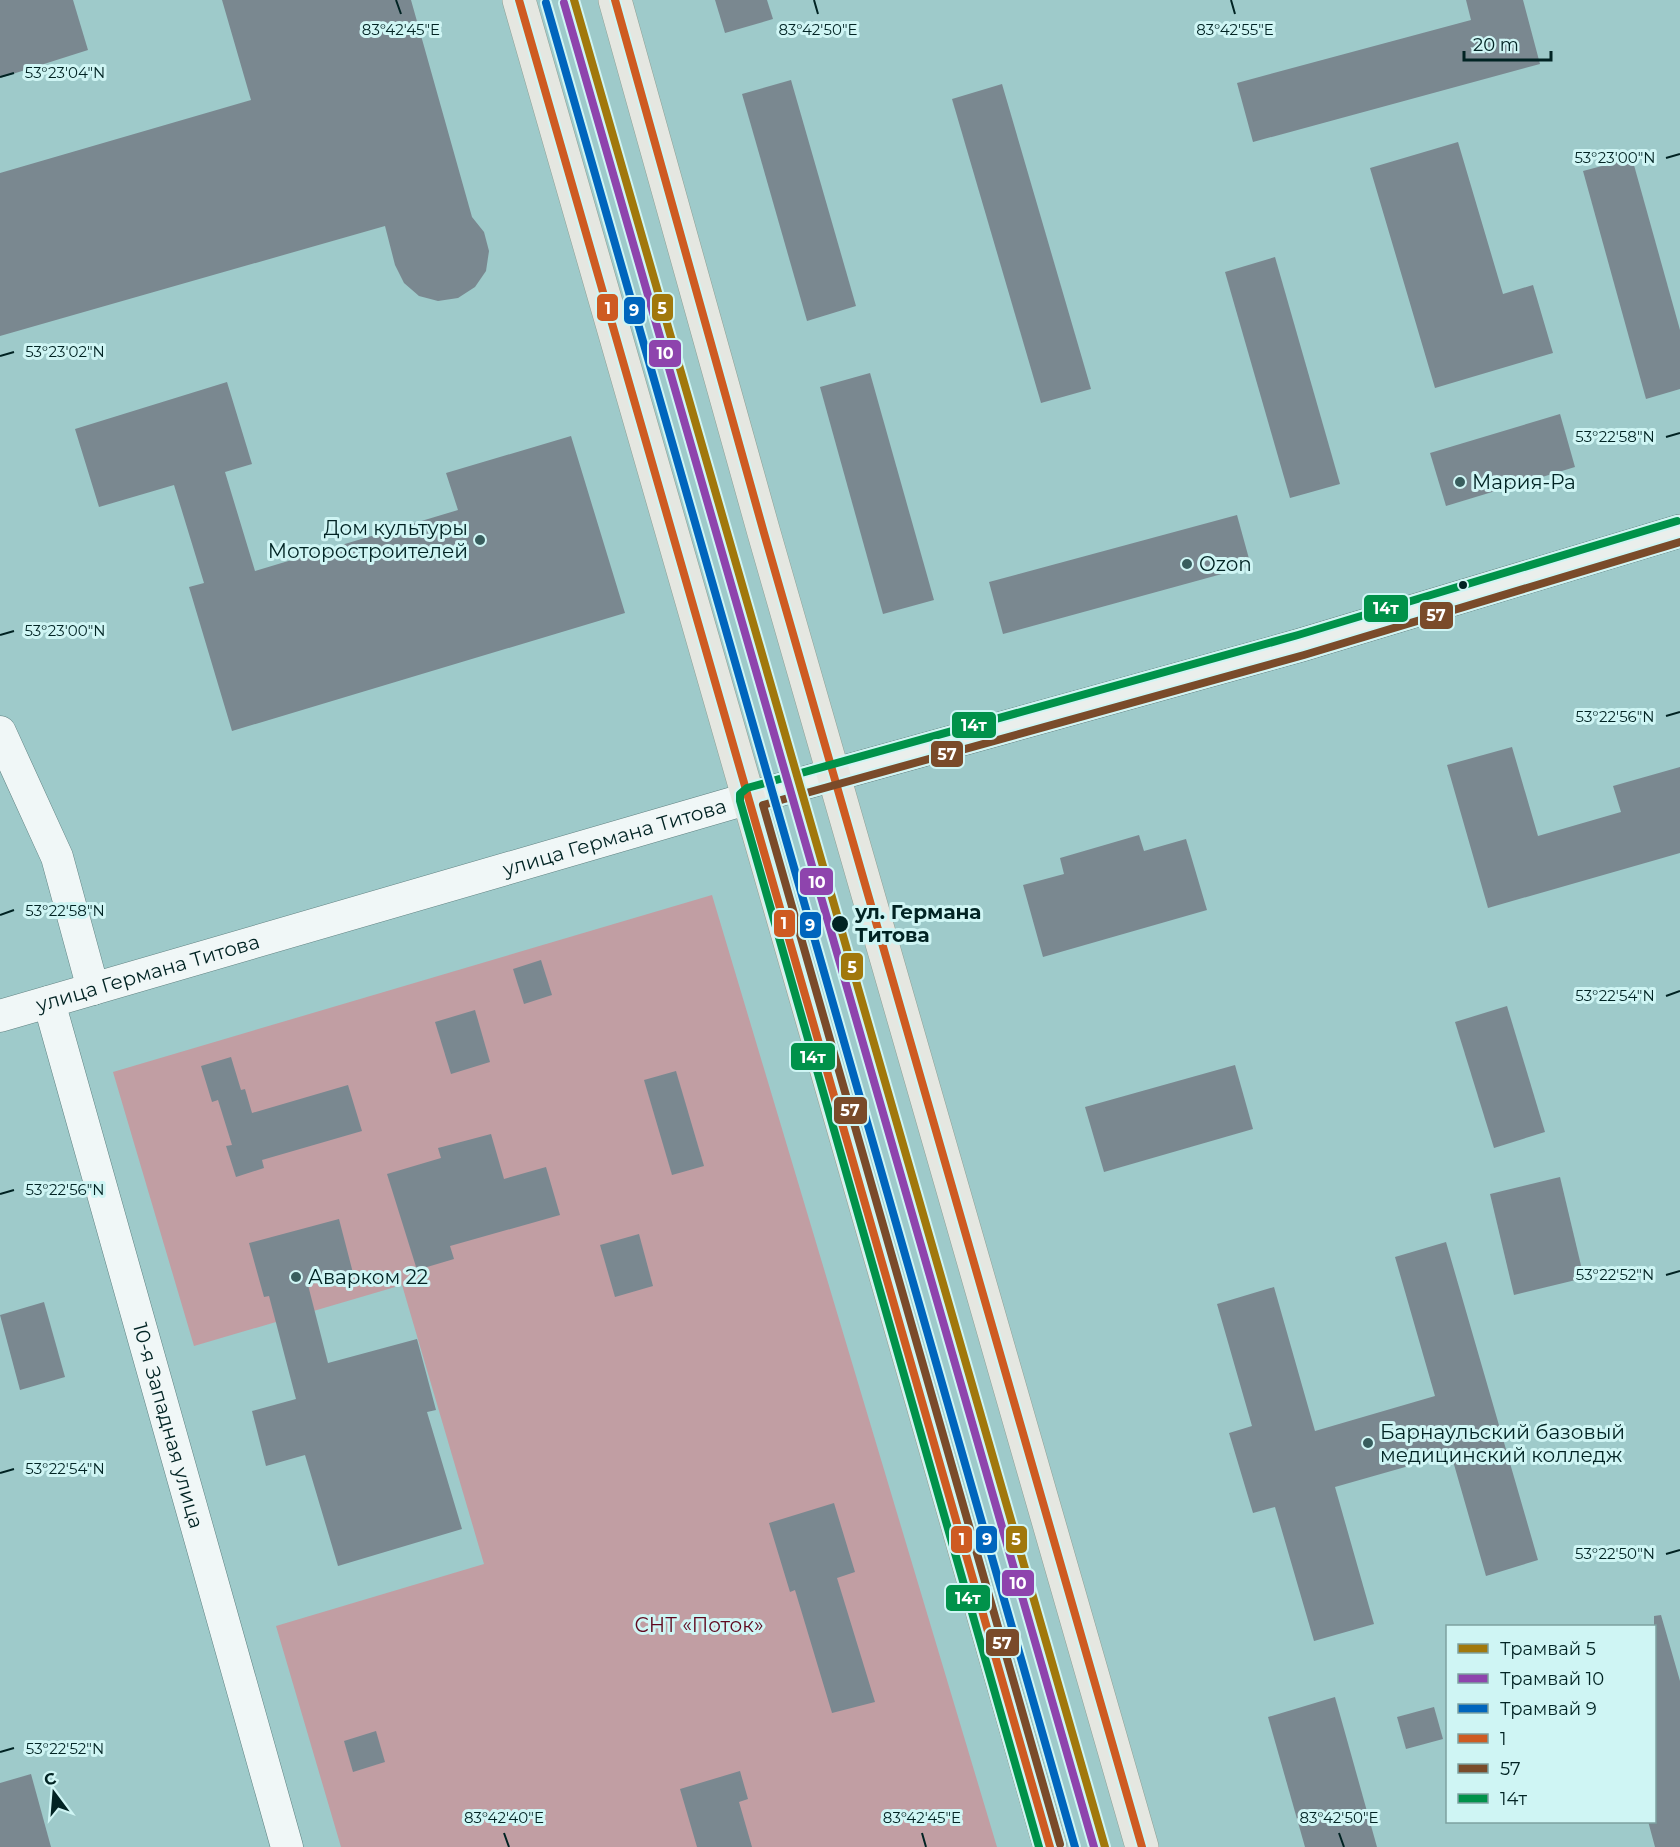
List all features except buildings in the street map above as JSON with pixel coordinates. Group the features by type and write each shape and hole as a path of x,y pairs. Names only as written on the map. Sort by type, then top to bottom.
{"main road":[{"path":"519,0 1050,1847"},
{"path":"615,0 1142,1847"}],"street":[{"name":"улица Германа Титова","path":"0,1016 834,774 1301,645 1680,531"},
{"path":"0,732 57,857 93,989"},
{"name":"10-я Западная улица","path":"49,1002 287,1847"}],"green space":[{"name":"СНТ «Поток»","path":"712,895 997,1847 341,1847 276,1626 484,1564 402,1285 194,1346 113,1072"}],"tram line":[{"name":"5","path":"574,0 1105,1847"},
{"name":"9","path":"546,3 1075,1847"},
{"name":"10","path":"564,3 1094,1847"}],"transit line":[{"name":"1","path":"519,0 1050,1847"},
{"name":"1","path":"615,0 764,533 1142,1847"},
{"name":"14т","path":"1039,1847 740,801 740,794 747,788 1298,635 1677,521"},
{"name":"57","path":"1060,1844 763,805 1304,655 1680,542"}],"place":[{"name":"Мария-Ра","path":"1460,482"},
{"name":"Дом культуры Моторостроителей","path":"480,540"},
{"name":"Ozon","path":"1187,564"},
{"name":"ул. Германа Титова","path":"840,924"},
{"name":"Аварком 22","path":"296,1277"},
{"name":"Барнаульский базовый медицинский колледж","path":"1368,1443"}]}
